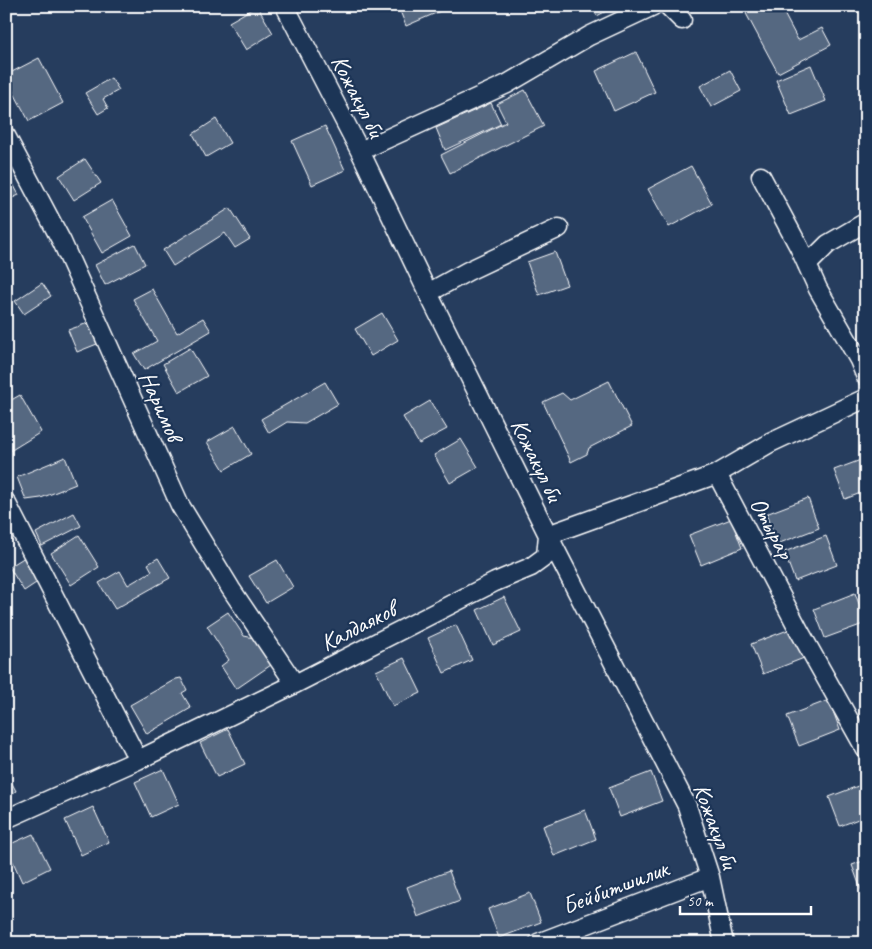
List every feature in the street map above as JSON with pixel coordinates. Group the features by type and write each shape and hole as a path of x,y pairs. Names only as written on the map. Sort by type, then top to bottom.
{"street":[{"path":"360,151 507,84 589,36 653,6"},
{"path":"668,6 682,20"},
{"name":"Кожакул би","path":"291,8 428,293 548,535 687,806 710,876 724,943"},
{"name":"Наримов","path":"6,136 62,242 180,505 294,684"},
{"path":"761,176 818,289 859,360 866,377"},
{"path":"807,265 828,244 866,222"},
{"path":"428,293 468,271 559,228"},
{"path":"548,535 717,474 770,443 866,398"},
{"name":"Отырар","path":"717,474 800,632 866,750"},
{"path":"6,502 138,760"},
{"name":"Калдаяков","path":"6,819 138,760 294,684 495,582 531,567 546,556 548,535"},
{"name":"Бейбитшилик","path":"538,943 710,876"}],"building":[{"path":"257,6 273,33 246,50 229,22"},
{"path":"398,6 452,6 406,26"},
{"path":"592,6 609,6 610,9 597,16"},
{"path":"742,6 780,6 798,40 822,28 831,45 778,73"},
{"path":"636,52 655,92 614,111 596,71"},
{"path":"39,58 63,103 29,121 6,75"},
{"path":"811,65 826,101 791,115 776,80"},
{"path":"730,70 741,91 711,107 700,86"},
{"path":"111,78 119,90 103,99 108,108 98,114 85,93"},
{"path":"525,90 544,126 450,173 441,155 506,122 497,104"},
{"path":"491,103 501,124 445,150 436,128"},
{"path":"216,119 230,143 206,157 193,134"},
{"path":"325,126 345,170 312,185 292,141"},
{"path":"85,159 101,183 74,200 59,176"},
{"path":"691,166 712,204 669,227 648,189"},
{"path":"6,171 19,195 6,201"},
{"path":"112,200 132,236 102,253 82,217"},
{"path":"230,208 250,239 235,248 225,233 173,266 163,250"},
{"path":"135,244 145,264 105,285 95,265"},
{"path":"555,252 567,285 539,295 527,262"},
{"path":"42,283 51,296 24,314 15,301"},
{"path":"152,289 177,333 203,318 211,331 144,370 134,354 157,341 133,299"},
{"path":"382,313 398,340 371,356 355,329"},
{"path":"88,323 97,344 77,352 68,330"},
{"path":"190,348 207,376 179,392 163,364"},
{"path":"609,381 632,426 589,448 587,454 571,462 543,402 562,393 570,400"},
{"path":"325,382 338,404 305,423 287,422 269,433 261,419"},
{"path":"20,395 41,432 10,451 6,450 6,403"},
{"path":"430,401 447,429 419,444 403,417"},
{"path":"235,426 251,454 224,470 207,442"},
{"path":"461,439 478,467 450,483 434,455"},
{"path":"65,457 76,484 41,498 26,500 17,477"},
{"path":"866,458 866,491 845,499 834,470"},
{"path":"808,498 819,528 777,544 766,514"},
{"path":"74,513 81,526 42,546 36,533"},
{"path":"731,519 742,548 701,565 689,535"},
{"path":"79,535 99,567 71,585 51,553"},
{"path":"826,536 837,565 795,581 784,552"},
{"path":"25,557 39,581 24,591 9,567"},
{"path":"158,558 170,578 115,609 99,583 120,571 128,585 152,571 148,564"},
{"path":"277,560 293,587 266,603 249,576"},
{"path":"855,593 866,623 825,638 814,609"},
{"path":"504,597 521,632 493,645 477,610"},
{"path":"228,612 244,636 254,638 271,665 236,689 221,666 229,660 207,626"},
{"path":"456,625 472,660 444,673 428,638"},
{"path":"793,628 804,658 763,674 751,644"},
{"path":"404,658 421,693 393,706 376,671"},
{"path":"181,678 187,690 182,693 191,708 147,734 130,705"},
{"path":"829,700 840,730 799,746 787,716"},
{"path":"228,729 245,764 217,777 200,743"},
{"path":"163,769 179,804 151,817 135,782"},
{"path":"6,772 16,791 6,797"},
{"path":"651,772 662,801 620,817 609,788"},
{"path":"866,783 866,816 840,826 829,797"},
{"path":"93,807 109,842 81,855 65,820"},
{"path":"585,810 596,839 554,856 543,826"},
{"path":"33,834 50,868 22,882 6,846"},
{"path":"866,860 866,894 863,895 852,865"},
{"path":"449,871 460,901 418,917 407,887"},
{"path":"530,893 541,922 499,938 488,909"}]}
